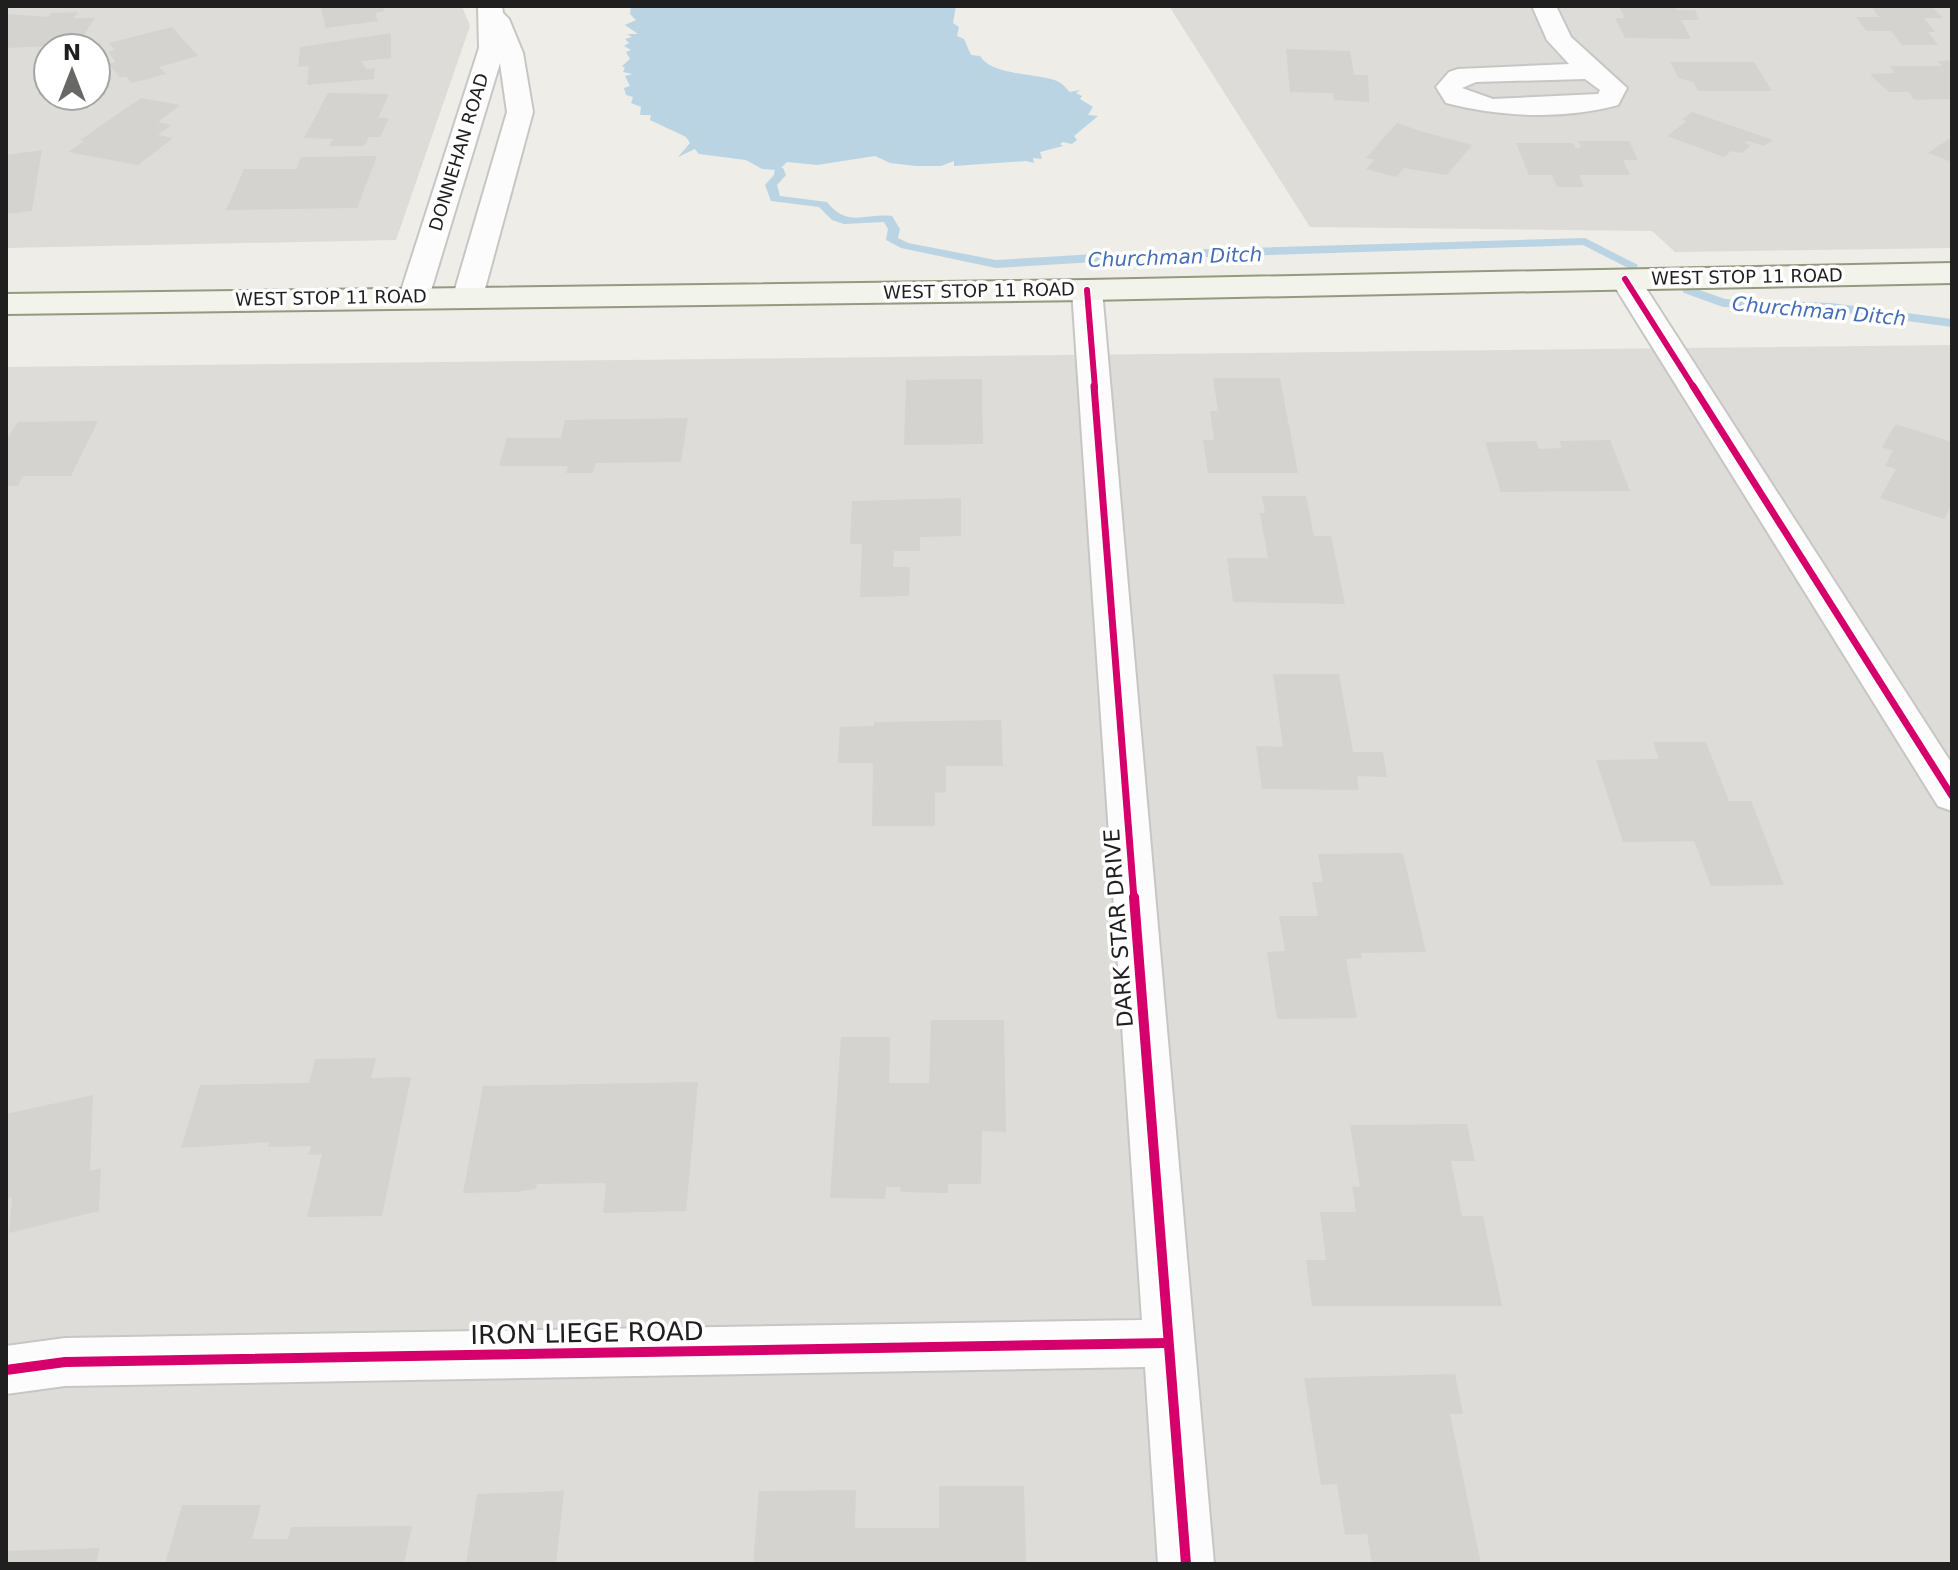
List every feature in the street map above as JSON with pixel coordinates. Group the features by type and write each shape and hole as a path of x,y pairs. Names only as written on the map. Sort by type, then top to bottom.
{"main road":[{"name":"WEST STOP 11 ROAD","path":"6,304 1087,290 1952,273"}],"street":[{"name":"DONNEHAN ROAD","path":"468,296 520,112 518,82 509,44 490,6"},
{"name":"DONNEHAN ROAD","path":"414,297 492,48 490,6"},
{"path":"1544,6 1560,40 1591,71 1614,88 1609,99 1591,104 1478,106 1455,97 1449,87 1458,77 1591,71"},
{"path":"1625,279 1952,796"},
{"name":"DARK STAR DRIVE","path":"1087,290 1186,1564"},
{"name":"IRON LIEGE ROAD","path":"6,1370 81,1361 1168,1343"}],"shaded area":[{"path":"6,6 462,6 470,26 396,240 6,248"},
{"path":"1169,6 1952,6 1952,248 1675,252 1652,231 1310,227"},
{"path":"1952,345 1952,1564 6,1564 6,367"}],"water":[{"path":"631,6 956,6 953,23 959,27 957,36 964,39 971,55 980,56 1004,71 1048,78 1062,84 1070,92 1080,90 1076,93 1082,96 1080,99 1093,107 1088,115 1098,116 1074,136 1077,140 1072,144 1063,142 1060,144 1063,146 1040,152 1042,159 1033,158 1034,163 954,166 954,161 941,166 916,166 890,163 875,156 817,165 787,162 779,170 762,169 746,160 699,154 695,149 678,157 690,143 686,137 650,120 651,115 640,115 641,107 631,103 633,97 626,95 624,88 630,86 625,76 633,74 623,72 625,68 622,66 630,59 626,52 631,50 624,46 629,43 625,39 632,37 627,34 638,34 625,25 636,20 630,14"}],"building":[{"path":"320,6 382,6 384,11 375,13 378,21 326,28"},
{"path":"1619,6 1673,6 1676,10 1695,10 1699,20 1681,20 1691,39 1625,38 1615,18 1625,18"},
{"path":"1871,6 1932,6 1942,18 1924,18 1935,32 1928,32 1938,45 1902,45 1891,31 1866,31 1856,17 1879,17"},
{"path":"78,12 74,18 95,18 86,32 32,32 32,47 6,48 6,14 49,17 51,13"},
{"path":"172,27 198,56 159,67 166,74 132,83 126,76 120,78 112,68 112,63 116,62 112,57 112,51 115,50 112,42"},
{"path":"391,33 391,58 362,61 366,69 375,68 374,79 307,85 309,66 298,67 300,47"},
{"path":"1286,49 1350,51 1354,75 1368,75 1369,102 1334,100 1333,93 1290,92"},
{"path":"1952,60 1952,99 1914,100 1909,92 1889,92 1870,74 1895,73 1890,66 1942,66 1938,61"},
{"path":"1670,62 1754,62 1772,91 1698,91 1693,82 1679,78"},
{"path":"328,93 389,94 378,118 389,118 380,137 369,137 364,146 329,146 333,139 304,138"},
{"path":"141,98 180,105 158,122 171,125 158,135 173,138 138,165 68,152 84,141 80,140"},
{"path":"1692,112 1773,140 1764,146 1745,142 1750,146 1742,153 1731,151 1724,157 1667,136 1687,121 1682,120"},
{"path":"1397,123 1472,145 1447,175 1404,168 1396,177 1366,169 1374,160 1366,158"},
{"path":"1952,137 1952,162 1928,153"},
{"path":"1578,141 1629,141 1638,160 1623,160 1630,175 1579,175 1584,187 1557,187 1552,175 1529,175 1516,143 1573,143 1575,148 1581,148"},
{"path":"42,150 32,211 6,214 6,155"},
{"path":"377,156 357,208 226,210 244,169 296,169 301,157"},
{"path":"1213,378 1280,378 1298,473 1208,473 1203,440 1214,440 1210,411 1218,411"},
{"path":"982,379 983,444 904,445 906,380"},
{"path":"688,418 681,462 596,463 592,473 566,473 568,466 499,466 507,438 561,438 565,420"},
{"path":"98,421 71,476 23,476 18,486 6,486 6,440 18,422"},
{"path":"1896,424 1952,442 1952,504 1944,519 1880,498 1896,469 1885,466 1893,451 1882,447"},
{"path":"1610,440 1630,491 1501,492 1485,442 1536,441 1539,449 1562,448 1559,441"},
{"path":"1262,496 1306,496 1314,536 1331,536 1345,604 1233,602 1227,558 1268,558 1260,513 1265,513"},
{"path":"961,498 961,536 920,537 920,551 894,551 893,567 910,567 909,596 860,597 862,544 850,544 852,501"},
{"path":"1273,674 1339,674 1353,752 1383,752 1387,777 1357,776 1359,790 1262,789 1256,746 1283,747"},
{"path":"1001,720 1003,766 946,766 946,792 935,793 935,826 872,826 873,763 838,763 840,727 874,726 874,722"},
{"path":"1653,742 1706,742 1729,801 1751,801 1784,885 1711,886 1694,841 1623,842 1596,760 1659,759"},
{"path":"1403,853 1426,952 1361,953 1362,958 1346,959 1357,1018 1277,1019 1267,952 1285,951 1279,916 1318,916 1312,882 1323,882 1318,854"},
{"path":"931,1020 1004,1020 1006,1132 982,1131 981,1184 948,1184 948,1193 900,1192 901,1187 886,1187 885,1199 830,1198 841,1037 890,1037 889,1083 929,1083"},
{"path":"376,1058 371,1078 411,1077 382,1216 307,1217 322,1154 308,1155 311,1146 268,1147 269,1142 181,1148 200,1085 309,1083 315,1059"},
{"path":"698,1082 686,1211 603,1213 606,1183 537,1184 536,1189 515,1192 463,1193 483,1086"},
{"path":"93,1095 90,1171 101,1168 99,1211 9,1233 12,1197 6,1198 6,1114"},
{"path":"1467,1124 1475,1161 1451,1161 1462,1216 1483,1216 1502,1306 1312,1306 1306,1260 1326,1260 1320,1212 1356,1212 1352,1186 1360,1187 1350,1125"},
{"path":"1455,1374 1463,1414 1450,1414 1481,1564 1372,1564 1367,1534 1345,1535 1337,1484 1321,1485 1304,1378"},
{"path":"939,1486 1024,1486 1026,1564 753,1564 759,1491 856,1490 855,1528 939,1528"},
{"path":"564,1491 556,1564 466,1564 477,1494"},
{"path":"182,1505 261,1505 252,1539 288,1539 291,1527 412,1526 404,1564 165,1564"},
{"path":"100,1548 96,1564 6,1564 7,1551"}],"waterway":[{"name":"Churchman Ditch","path":"779,170 780,175 771,185 775,199 823,204 829,212 844,220 888,218 894,229 892,240 905,246 996,264 1145,255 1585,241 1632,265"},
{"name":"Churchman Ditch","path":"1688,290 1723,303 1831,307 1952,323"}],"cycle path":[{"path":"1625,279 1952,796"},
{"path":"1087,290 1186,1564"},
{"path":"6,1370 65,1362 1168,1343"}]}
